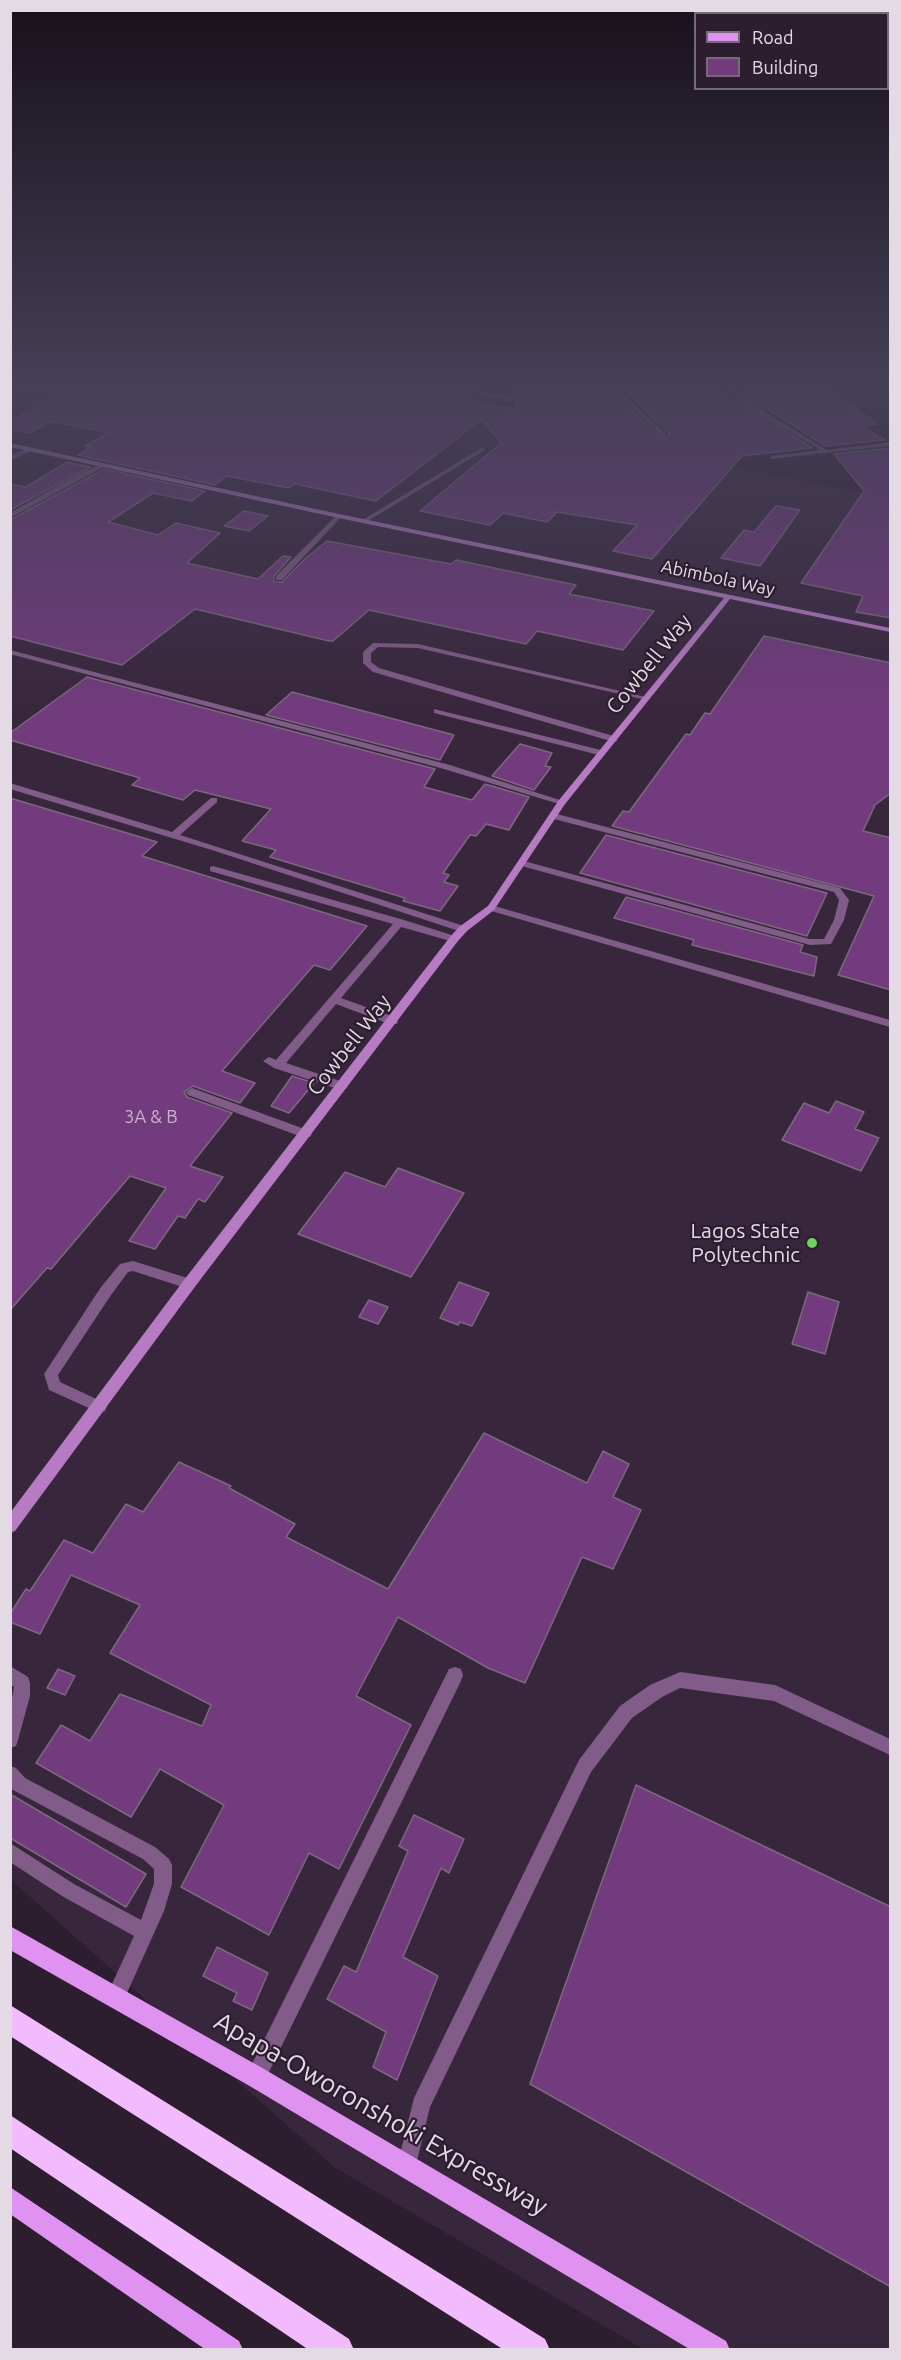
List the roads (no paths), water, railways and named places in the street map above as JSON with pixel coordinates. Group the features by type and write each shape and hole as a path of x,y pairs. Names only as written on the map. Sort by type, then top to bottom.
{"highway":[{"path":"10,2019 534,2349"},
{"path":"10,2130 338,2349"}],"main road":[{"name":"Apapa-Oworonshoki Expressway","path":"10,1937 256,2077 717,2349"},
{"path":"10,2199 230,2349"}],"street":[{"path":"10,516 46,495"},
{"name":"Abimbola Way","path":"243,495 891,630"},
{"path":"364,521 407,495"},
{"path":"279,578 339,516"},
{"name":"Cowbell Way","path":"10,1526 189,1284 454,939 463,929 491,908 562,802 728,597"},
{"path":"614,740 376,670 368,663 367,652 376,645 418,646 646,698"},
{"path":"10,652 447,767 562,802"},
{"path":"436,711 602,753"},
{"path":"10,786 463,929"},
{"path":"174,836 214,800"},
{"path":"521,864 810,942 827,942 839,920 844,900 837,890 553,816"},
{"path":"213,868 454,939"},
{"path":"491,908 891,1024"},
{"path":"342,1086 273,1063 336,1000 400,922"},
{"path":"336,1000 393,1021"},
{"path":"192,1092 306,1134"},
{"path":"100,1407 54,1386 51,1374 106,1291 124,1268 133,1266 189,1284"},
{"path":"10,1674 22,1683 22,1696 10,1740"},
{"path":"256,2077 455,1675"},
{"path":"407,2166 421,2105 431,2084 585,1766 626,1712 664,1687 680,1680 775,1693 891,1746"},
{"path":"10,1774 20,1784 149,1853 164,1865 163,1884 145,1932 115,1997"},
{"path":"10,1851 68,1890 145,1932"}],"place":[{"name":"Lagos State Polytechnic","path":"812,1243"}]}
